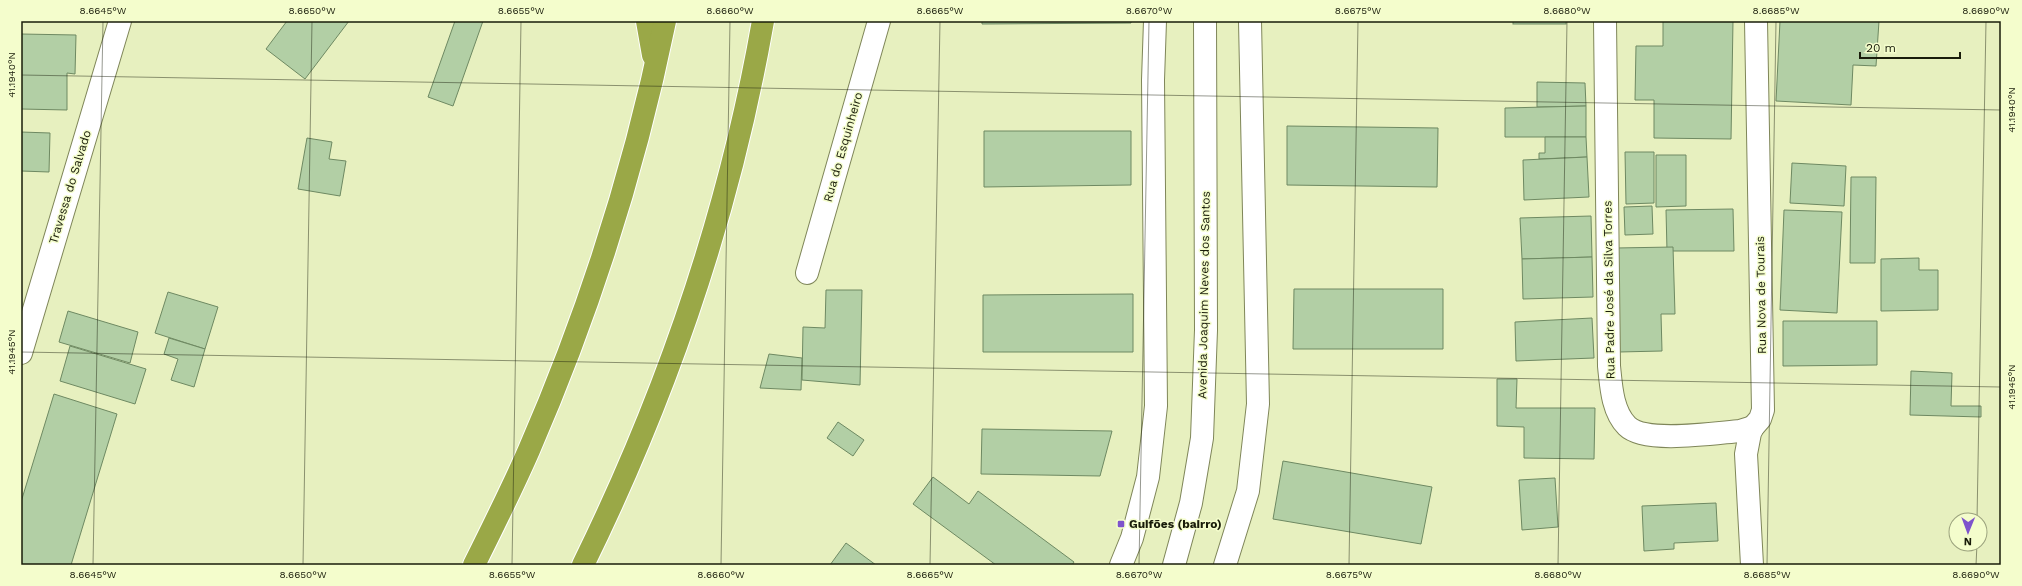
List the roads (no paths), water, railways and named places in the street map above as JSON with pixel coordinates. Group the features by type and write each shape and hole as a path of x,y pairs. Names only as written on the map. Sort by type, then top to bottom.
{"highway":[{"path":"647,21 655,68"},
{"path":"474,565 529,451 556,387 584,311 619,204 655,68 664,21"},
{"path":"583,565 621,485 641,437 689,309 726,184 763,21"}],"street":[{"name":"Travessa do Salvado","path":"21,353 120,21"},
{"name":"Rua do Esquinheiro","path":"807,273 879,21"},
{"path":"1121,565 1132,538 1148,477 1156,406 1153,80 1155,21"},
{"name":"Avenida Joaquim Neves dos Santos","path":"1174,565 1191,503 1202,438 1206,330 1205,21"},
{"path":"1226,565 1248,491 1258,404 1250,21"},
{"name":"Rua Padre José da Silva Torres","path":"1605,21 1609,366 1611,390 1617,410 1627,426 1638,434 1657,436 1740,431 1753,427"},
{"name":"Rua Nova de Tourais","path":"1752,565 1746,454 1747,443 1753,427 1760,419 1763,410 1756,21"}],"place":[{"name":"Guifões (bairro)","path":"1121,524"}]}
